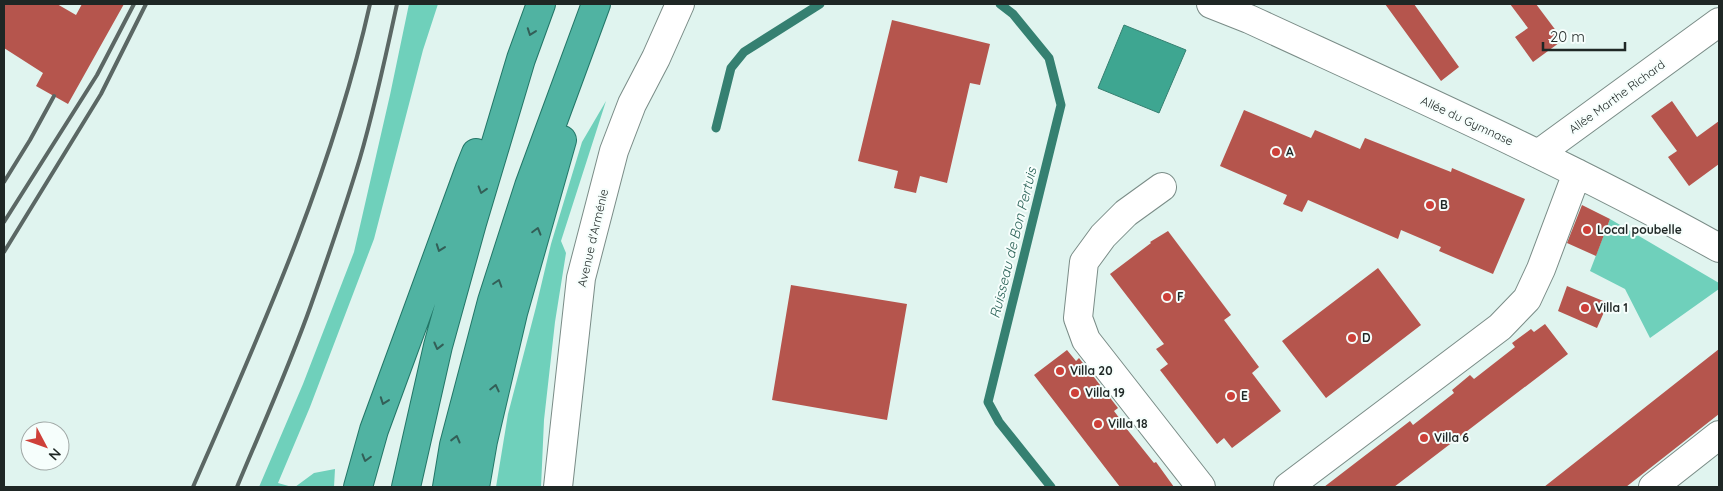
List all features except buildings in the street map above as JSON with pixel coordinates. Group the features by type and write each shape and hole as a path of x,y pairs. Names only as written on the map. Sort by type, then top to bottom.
{"highway":[{"path":"406,487 438,346 472,223 522,59 541,4"},
{"path":"447,487 454,445 495,292 529,186 596,4"},
{"path":"475,487 483,441 513,313 551,182 596,4"},
{"path":"358,487 374,430 470,168 522,59"}],"street":[{"name":"Avenue d'Arménie","path":"558,487 581,278 614,151 632,104 656,58 680,4"},
{"name":"Allée du Gymnase","path":"1210,4 1256,11 1646,207 1719,248"},
{"name":"Allée Marthe Richard","path":"1538,154 1719,22"},
{"path":"1288,487 1500,327 1521,305 1541,269 1577,174"},
{"path":"1162,188 1126,213 1104,236 1084,262 1078,318 1086,340 1200,487"},
{"path":"1653,487 1719,435"}],"shaded area":[{"path":"409,4 438,4 423,50 374,239 310,407 278,483 292,487 259,487 303,384 354,252"},
{"path":"1124,25 1186,50 1159,113 1098,88"},
{"path":"606,101 561,241 566,253 555,322 544,420 541,487 496,487 508,414 551,244 582,142"},
{"path":"1610,219 1719,283 1719,289 1650,338 1625,289 1590,271"},
{"path":"335,469 334,487 295,487 314,473"}],"waterway":[{"path":"716,128 731,68 744,52 820,4"},
{"name":"Ruisseau de Bon Pertuis","path":"1000,4 1013,14 1049,58 1061,105 988,402 999,422 1051,487"}],"railway":[{"path":"4,222 97,75 134,4"},
{"path":"4,252 101,94 146,4"},
{"path":"193,487 293,250 336,129 370,4"},
{"path":"237,487 294,351 342,214 371,120 397,4"},
{"path":"4,182 54,96"}],"place":[{"name":"A","path":"1276,152"},
{"name":"B","path":"1430,205"},
{"name":"Local poubelle","path":"1587,230"},
{"name":"F","path":"1167,297"},
{"name":"Villa 1","path":"1585,308"},
{"name":"D","path":"1352,338"},
{"name":"Villa 20","path":"1060,371"},
{"name":"Villa 19","path":"1075,393"},
{"name":"E","path":"1231,396"},
{"name":"Villa 18","path":"1098,424"},
{"name":"Villa 6","path":"1424,438"}]}
